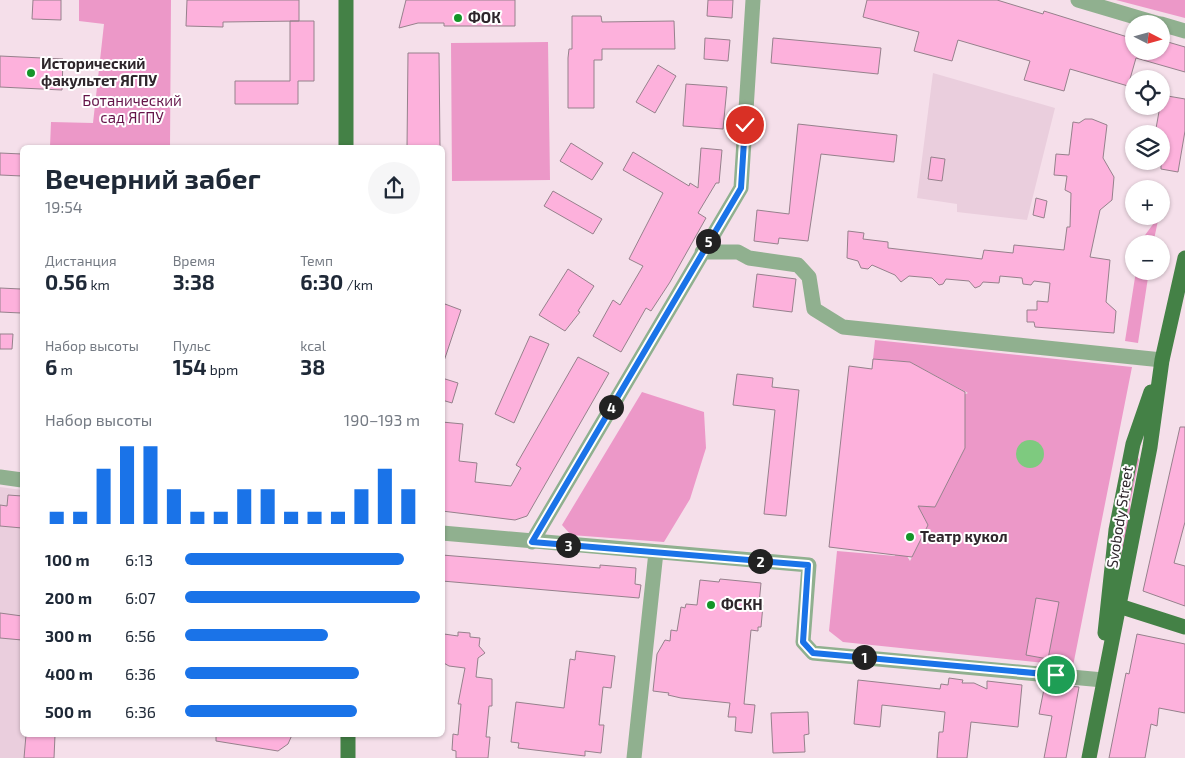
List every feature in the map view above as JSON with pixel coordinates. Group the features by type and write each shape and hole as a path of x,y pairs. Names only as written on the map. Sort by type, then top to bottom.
{"main road":[{"path":"346,0 346,145"},
{"name":"Svobody Street","path":"1089,758 1150,447 1162,360 1185,258"},
{"name":"Svobody Street","path":"1103,680 1108,589 1116,530 1132,444 1162,360"},
{"path":"1132,444 1150,447"},
{"path":"1108,589 1119,606 1185,627"},
{"path":"1106,616 1119,606"},
{"path":"348,737 348,758"}],"street":[{"path":"532,542 741,188 753,0"},
{"path":"1078,0 1129,15"},
{"path":"1170,27 1185,31"},
{"path":"702,252 738,252 749,258 798,265 809,277 814,309 843,326 1162,360"},
{"path":"0,477 20,480"},
{"path":"445,534 808,565 803,642 813,653 1103,680"},
{"path":"634,758 656,552"}],"shaded area":[{"path":"933,73 1055,108 1027,220 957,212 957,204 917,198"},
{"path":"1030,440 1040,444 1044,454 1040,464 1030,468 1020,464 1016,454 1020,444"},
{"path":"0,487 20,490 20,737 55,737 54,758 0,758"}],"green space":[{"name":"Ботанический сад ЯГПУ","path":"79,0 171,0 170,145 50,145 51,122 93,123 104,24 79,21"},
{"path":"1116,0 1185,0 1185,18"},
{"path":"548,42 550,180 452,181 451,43"},
{"path":"1152,225 1157,225 1155,235 1145,235"},
{"path":"1135,280 1148,280 1138,343 1125,341"},
{"path":"875,340 1132,367 1073,666 843,642 829,631 837,551 895,556 896,548 902,548 910,561 928,525 917,504 935,507 965,448 965,407 952,406 951,400 968,393 910,362 873,359"},
{"path":"642,392 704,412 706,448 690,499 664,542 571,535 562,525"},
{"path":"1135,449 1139,460 1130,504 1132,522 1120,582 1119,530"}],"building":[{"path":"33,0 61,0 61,20 32,19"},
{"path":"187,0 299,0 299,21 223,22 223,27 186,26"},
{"name":"ФОК","path":"406,0 515,0 515,26 444,26 444,23 418,23 399,28"},
{"path":"708,0 733,0 732,18 707,16"},
{"path":"867,0 997,0 1043,14 1044,11 1125,36 1125,60 1135,60 1133,70 1125,70 1125,85 1070,69 1064,91 1024,80 1030,61 958,40 952,61 914,51 919,32 863,17"},
{"path":"572,16 601,16 602,22 674,21 675,49 602,49 602,60 594,60 594,108 568,108 568,58 569,49 572,49"},
{"path":"290,21 314,21 314,81 298,81 298,104 235,104 235,81 290,81"},
{"path":"705,38 730,40 728,61 704,59"},
{"path":"773,38 881,48 878,74 771,63"},
{"path":"1170,43 1185,47 1185,72 1143,60 1170,60"},
{"path":"408,53 439,53 440,145 407,145"},
{"name":"Исторический факультет ЯГПУ","path":"0,56 63,59 62,90 0,87"},
{"path":"658,65 676,76 655,113 636,102"},
{"path":"686,84 727,87 723,129 683,126"},
{"path":"1170,96 1185,99 1185,131 1178,172 1167,170 1170,170 1170,125 1157,125 1158,115 1170,115"},
{"path":"1085,119 1092,119 1107,125 1103,158 1114,177 1112,200 1100,210 1090,257 1110,260 1106,302 1116,311 1114,333 1035,327 1034,322 1027,322 1027,310 1037,310 1037,301 1048,302 1050,283 1034,281 1031,285 1023,284 1022,278 1000,276 999,283 983,282 975,288 969,281 946,279 943,284 939,285 932,278 909,276 901,282 895,275 872,265 868,269 861,268 858,261 847,258 848,231 864,233 863,239 888,242 888,248 982,259 984,250 1013,253 1014,245 1064,250 1067,227 1070,227 1071,193 1065,190 1067,176 1054,175 1056,154 1069,155 1073,122 1079,123"},
{"path":"798,124 897,135 894,162 821,154 808,241 779,238 778,244 754,241 757,210 789,214"},
{"path":"571,143 603,163 592,180 560,161"},
{"path":"701,148 722,150 719,183 716,183 698,213 706,218 670,282 651,311 646,308 621,352 593,336 613,300 620,305 643,266 629,259 663,193 623,170 633,152 689,186 690,183 698,188"},
{"path":"0,153 20,154 20,176 0,175"},
{"path":"931,157 945,159 942,181 928,179"},
{"path":"553,191 602,219 593,234 544,206"},
{"path":"1036,198 1047,201 1044,218 1033,215"},
{"path":"568,269 594,286 578,311 580,312 565,331 539,315"},
{"path":"757,274 796,279 792,312 753,307"},
{"path":"0,288 20,289 20,313 0,312"},
{"path":"445,304 461,310 445,358"},
{"path":"0,334 13,334 12,349 0,349"},
{"path":"530,336 549,344 514,423 495,414"},
{"path":"578,357 609,373 527,516 515,520 445,511 445,422 463,424 459,461 477,463 475,482 511,486 521,468 516,465"},
{"path":"873,359 910,362 965,392 965,448 935,507 918,506 928,525 912,557 829,547 849,366 872,369"},
{"path":"737,374 773,378 772,387 799,390 786,516 764,514 775,410 733,405"},
{"path":"445,379 458,383 452,403 445,401"},
{"path":"1180,427 1185,427 1185,522 1174,563 1185,566 1185,606 1143,591"},
{"path":"8,495 20,496 20,528 0,526 0,505 7,506"},
{"path":"445,555 600,568 600,565 636,568 635,584 641,585 639,598 445,581"},
{"path":"720,579 761,583 759,604 763,605 761,627 758,627 758,631 751,630 744,704 755,705 752,733 735,731 736,717 728,717 730,703 681,698 668,695 669,693 653,691 657,654 665,640 670,641 671,630 677,631 681,607 685,608 686,604 697,605 700,580 719,582"},
{"path":"1036,598 1059,602 1048,659 1026,655"},
{"path":"0,613 20,616 20,640 0,638"},
{"path":"458,632 470,633 470,637 480,638 479,646 485,653 478,658 476,677 492,679 492,706 489,706 486,737 490,737 488,758 456,758 456,751 452,750 453,734 458,735 461,704 458,704 465,668 445,664 445,634 458,636"},
{"path":"1137,634 1185,644 1185,713 1159,708 1157,726 1151,724 1145,758 1109,758 1126,673 1129,674"},
{"path":"576,651 615,656 611,688 603,687 599,725 604,725 601,753 585,751 585,756 518,748 519,743 511,742 516,702 564,708 570,659 575,660"},
{"path":"949,678 963,680 962,683 974,683 987,689 987,681 1022,685 1018,727 971,722 967,758 937,758 939,732 943,732 945,712 882,705 880,727 854,724 858,680 940,689 941,684 948,685"},
{"path":"1045,684 1079,687 1066,758 1044,758 1052,716 1039,714"},
{"path":"808,712 809,734 804,735 805,752 773,753 771,713"},
{"path":"26,737 55,737 54,758 24,758"},
{"path":"216,737 291,737 288,744 278,751 216,741"}],"place":[{"name":"ФОК","path":"458,18"},
{"name":"Исторический факультет ЯГПУ","path":"31,73"},
{"name":"Театр кукол","path":"910,537"},
{"name":"ФСКН","path":"711,605"}],"route":[{"path":"745,125 741,188 532,542 808,565 803,642 813,653 1056,675"}]}
